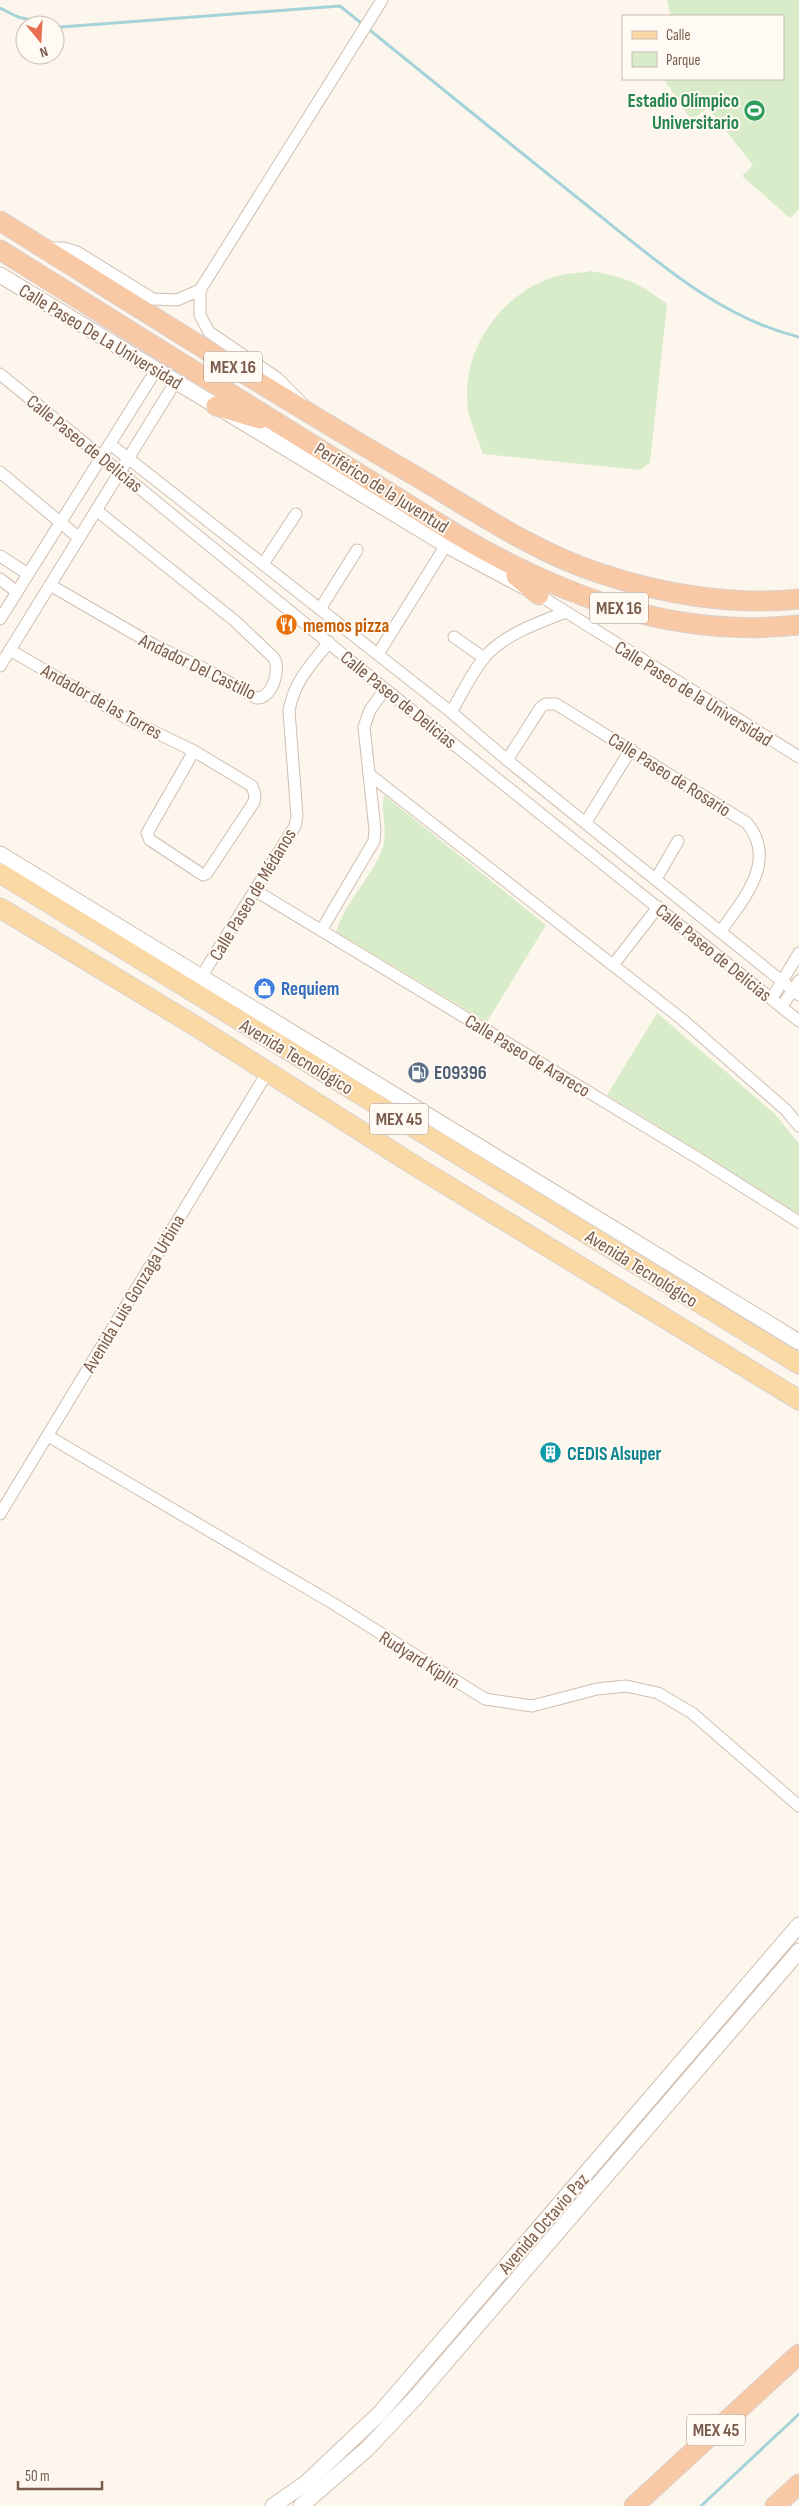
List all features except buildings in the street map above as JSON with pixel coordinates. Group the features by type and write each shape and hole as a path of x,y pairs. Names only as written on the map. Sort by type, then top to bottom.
{"highway":[{"name":"Periférico de la Juventud","path":"0,221 317,419 570,563 626,581 697,597 746,600 799,599"},
{"name":"Periférico de la Juventud","path":"0,250 488,553 556,587 616,607 650,615 728,627 799,625"},
{"path":"216,406 289,428"},
{"path":"488,553 539,595"},
{"name":"MEX 45","path":"634,2506 799,2354"},
{"path":"775,2506 799,2484"}],"main road":[{"name":"Avenida Tecnológico","path":"0,873 799,1364"},
{"name":"Avenida Tecnológico","path":"0,908 197,1027 417,1167 799,1400"},
{"path":"417,1167 434,1140"}],"street":[{"path":"317,419 286,384 209,332 200,315 200,290 382,0"},
{"path":"43,248 64,248 77,252 153,299 177,300 200,290"},
{"name":"Calle Paseo De La Universidad","path":"0,275 446,545 539,595"},
{"path":"0,619 156,370"},
{"name":"Calle Paseo de Delicias","path":"0,374 385,689 799,1021"},
{"path":"0,666 176,381"},
{"name":"Calle Paseo de Delicias","path":"110,444 451,712 507,760 783,981 797,988"},
{"path":"0,472 79,538"},
{"name":"Andador Del Castillo","path":"50,585 152,644 213,673 256,698 266,695 278,672 278,666 274,658 235,621 96,510"},
{"path":"263,564 296,514"},
{"path":"378,654 446,545"},
{"path":"320,608 357,550"},
{"path":"0,556 28,574"},
{"path":"0,579 17,592"},
{"name":"Calle Paseo de la Universidad","path":"539,595 799,757"},
{"path":"451,712 484,658 516,634 566,612"},
{"path":"454,637 484,658"},
{"name":"Calle Paseo de Médanos","path":"201,977 295,826 297,816 288,711 296,683 329,642"},
{"name":"Andador de las Torres","path":"10,650 128,719 194,751 248,782 256,795 254,802 207,873 203,875 150,840 147,833 194,751"},
{"path":"322,929 374,841 375,830 364,727 370,710 385,689"},
{"name":"Calle Paseo de Rosario","path":"507,760 537,713 546,704 551,703 631,749 747,823 754,832 759,868 753,884 721,931"},
{"path":"586,822 631,749"},
{"path":"370,774 691,1027 786,1110 799,1126"},
{"path":"656,879 678,841"},
{"path":"0,854 799,1342"},
{"name":"Calle Paseo de Arareco","path":"256,891 322,929 799,1222"},
{"path":"613,965 658,907"},
{"path":"772,998 799,953"},
{"path":"782,1006 797,988"},
{"name":"Avenida Luis Gonzaga Urbina","path":"0,1514 267,1073"},
{"name":"Rudyard Kiplin","path":"48,1436 318,1595 485,1699 532,1706 597,1689 626,1686 658,1693 692,1713 799,1806"},
{"name":"Avenida Octavio Paz","path":"273,2506 306,2483 380,2413 799,1924"},
{"name":"Avenida Octavio Paz","path":"301,2506 367,2449 416,2397 799,1951"}],"green space":[{"name":"Estadio Olímpico Universitario","path":"667,0 799,0 799,209 790,218 742,176 753,165 708,108 691,120 665,80 784,80 784,15 671,15"},
{"path":"591,271 632,282 667,304 650,463 640,470 483,454 469,414 467,392 470,370 477,349 487,329 501,311 536,284 565,274"},
{"path":"384,795 546,925 487,1022 336,932 345,910 382,850 385,836"},
{"path":"657,1013 775,1114 799,1144 799,1214 607,1095"}],"waterway":[{"path":"65,27 340,6 629,240 682,280 738,314 768,327 799,337"},
{"path":"0,8 15,16"},
{"path":"701,2506 799,2414"}],"place":[{"name":"Estadio Olímpico Universitario","path":"755,111"},
{"name":"memos pizza","path":"287,625"},
{"name":"Requiem","path":"265,988"},
{"name":"E09396","path":"418,1072"},
{"name":"CEDIS Alsuper","path":"551,1453"}]}
